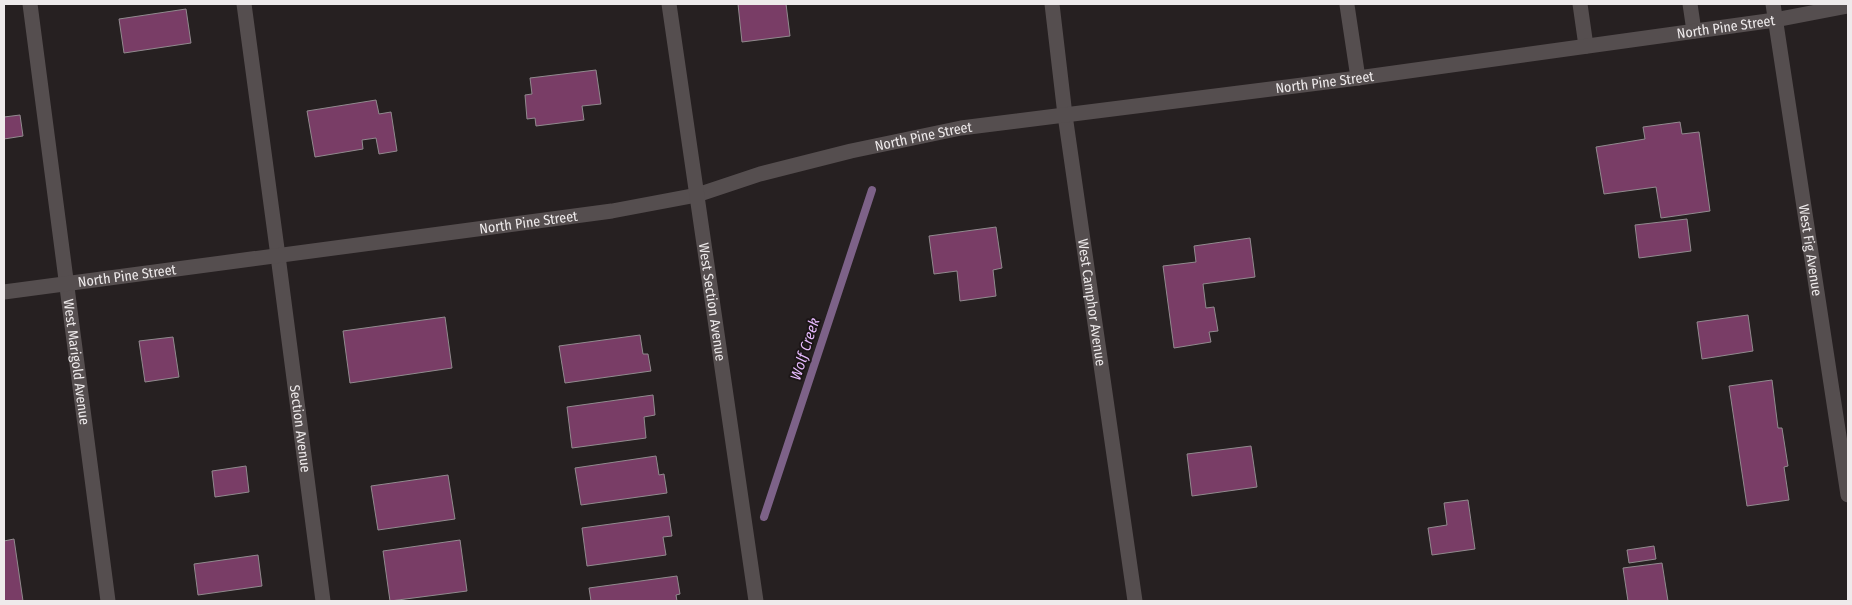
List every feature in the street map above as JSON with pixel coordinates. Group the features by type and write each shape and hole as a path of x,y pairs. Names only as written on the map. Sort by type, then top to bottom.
{"street":[{"name":"West Marigold Avenue","path":"30,4 108,601"},
{"name":"Section Avenue","path":"244,4 323,601"},
{"name":"West Section Avenue","path":"669,4 756,601"},
{"name":"West Camphor Avenue","path":"1052,4 1065,115 1135,601"},
{"path":"1580,4 1586,46"},
{"path":"1690,4 1694,31"},
{"name":"West Fig Avenue","path":"1773,4 1848,496"},
{"path":"1347,5 1358,78"},
{"name":"North Pine Street","path":"4,292 612,210 697,195 760,174 961,128 1358,78 1775,20 1848,6"}],"building":[{"path":"738,4 786,4 790,36 742,42"},
{"path":"186,9 191,43 124,53 119,19"},
{"path":"596,70 601,104 582,106 584,120 536,126 535,118 527,119 525,95 532,94 530,78"},
{"path":"376,100 379,114 391,112 397,151 379,154 376,138 362,140 363,149 315,157 307,111"},
{"path":"20,115 23,136 4,139 4,117"},
{"path":"1680,122 1682,134 1699,132 1710,211 1661,218 1656,187 1604,194 1596,147 1645,139 1643,127"},
{"path":"1687,219 1691,251 1639,258 1635,225"},
{"path":"996,227 1002,268 993,270 996,296 960,301 957,271 934,274 929,236"},
{"path":"1250,238 1255,277 1203,284 1206,308 1214,307 1218,331 1209,332 1211,342 1174,348 1163,266 1196,262 1194,246"},
{"path":"1748,315 1753,351 1702,359 1697,322"},
{"path":"445,317 452,368 350,383 343,331"},
{"path":"640,335 643,354 648,354 651,371 565,383 559,346"},
{"path":"173,337 179,377 145,382 139,341"},
{"path":"1772,380 1778,428 1782,428 1788,466 1784,467 1789,500 1747,506 1729,386"},
{"path":"653,395 655,415 644,417 646,438 572,448 567,407"},
{"path":"1251,446 1257,487 1192,496 1187,454"},
{"path":"656,456 659,475 664,474 667,493 581,505 575,468"},
{"path":"246,466 249,492 215,497 212,471"},
{"path":"448,475 455,519 378,530 371,486"},
{"path":"1468,500 1475,549 1432,555 1428,528 1447,525 1444,503"},
{"path":"669,516 672,536 663,537 666,555 587,566 582,528"},
{"path":"14,539 23,601 4,601 4,541"},
{"path":"460,540 467,591 390,601 383,551"},
{"path":"1654,546 1656,559 1629,563 1627,550"},
{"path":"258,555 262,586 198,595 194,564"},
{"path":"1662,563 1668,601 1628,601 1623,568"},
{"path":"677,576 680,594 676,595 677,601 591,601 589,588"}],"waterway":[{"name":"Wolf Creek","path":"764,517 872,190"}]}
